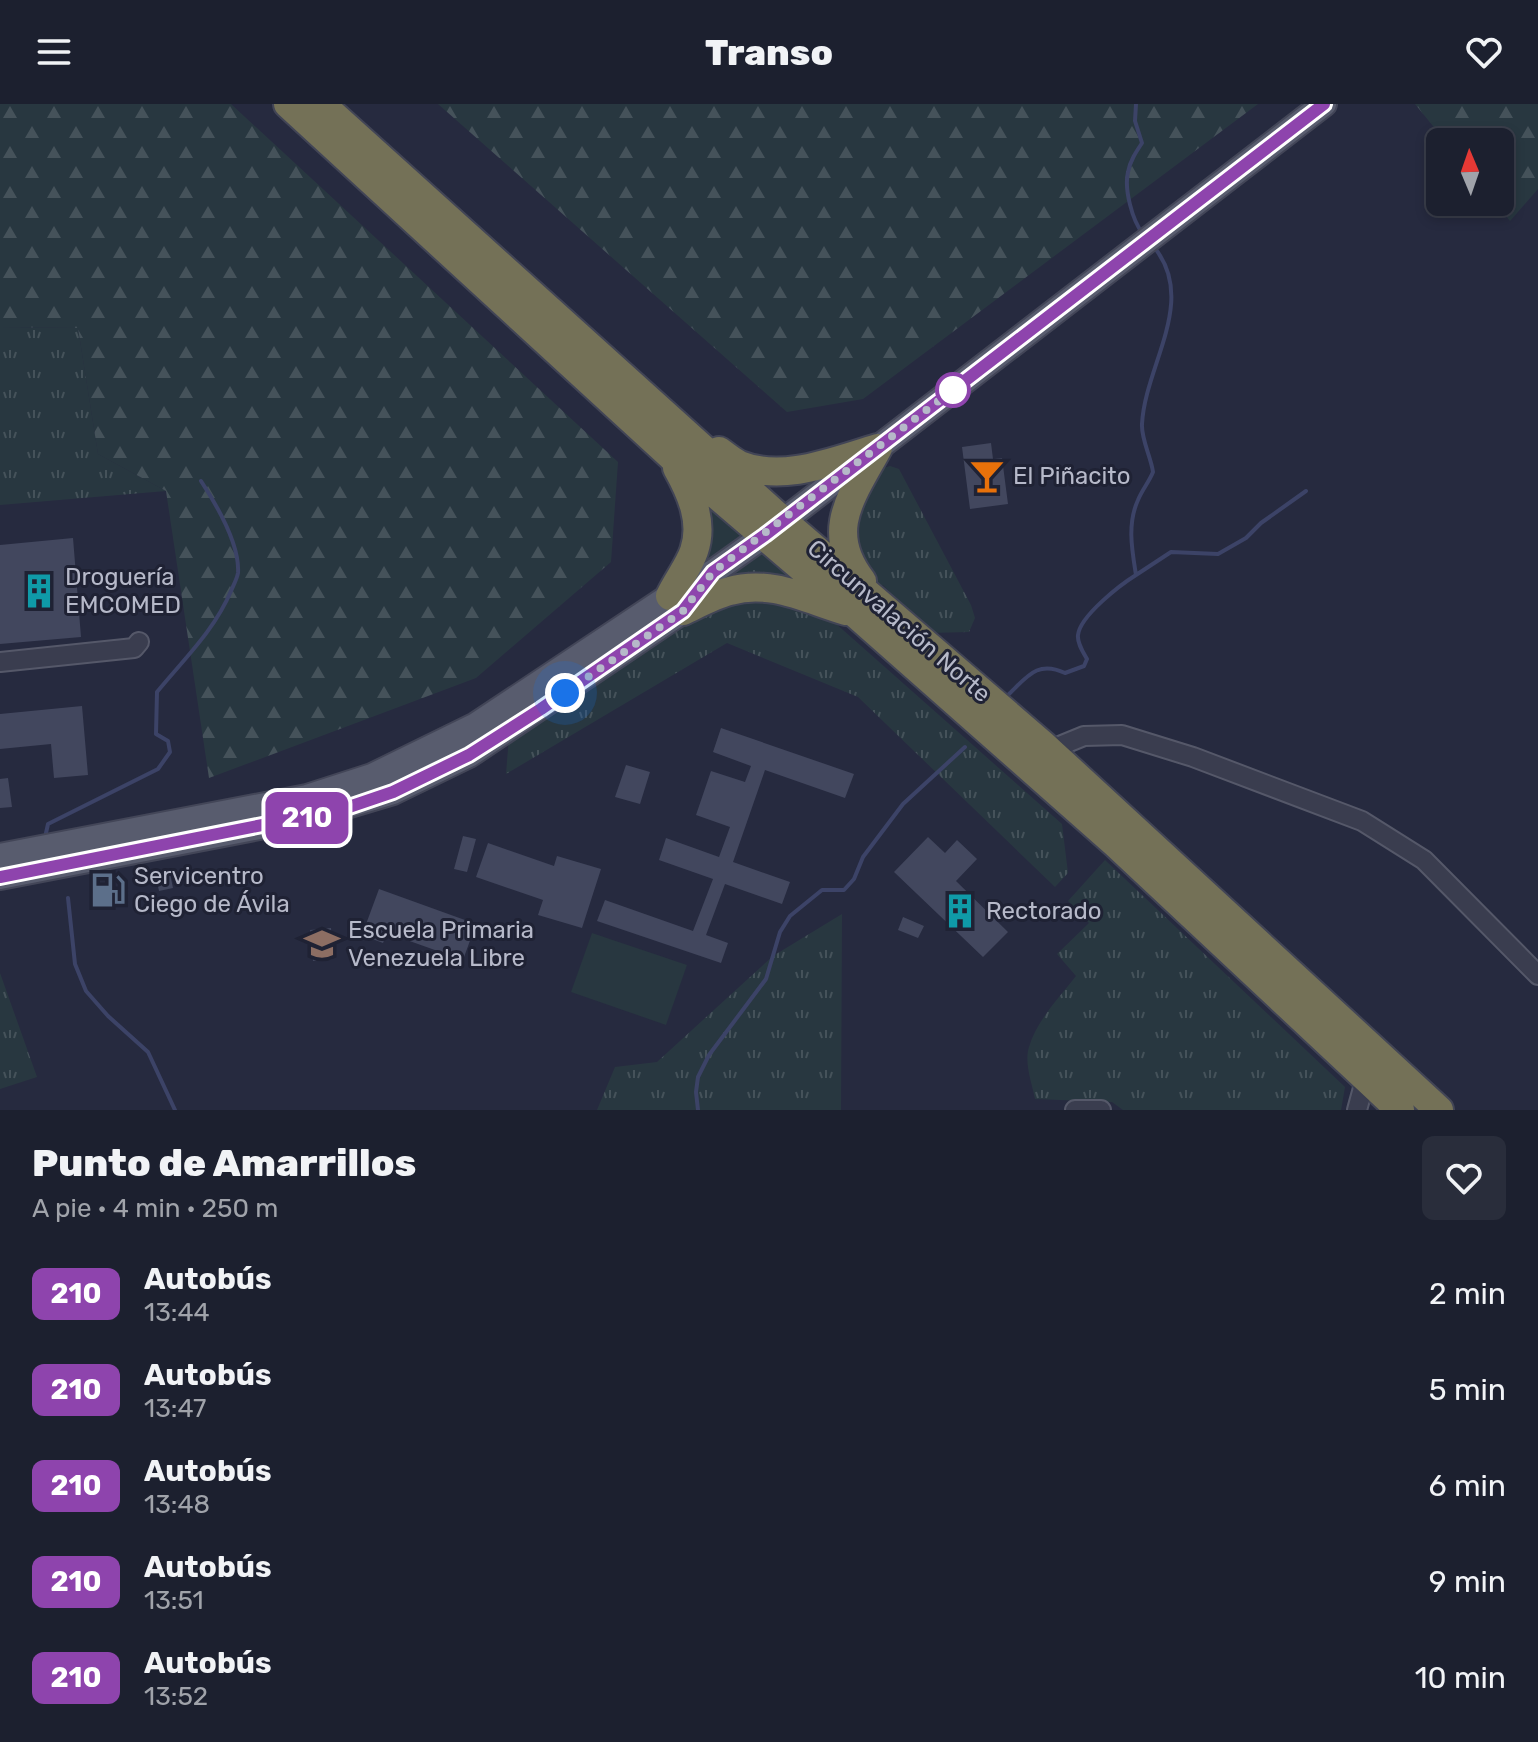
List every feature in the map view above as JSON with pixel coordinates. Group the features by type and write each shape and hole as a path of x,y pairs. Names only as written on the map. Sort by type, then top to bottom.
{"highway":[{"name":"Circunvalación Norte","path":"288,104 671,456 774,528"},
{"name":"Circunvalación Norte","path":"321,104 667,418 774,528 1398,1070 1435,1106"},
{"path":"667,418 741,465 769,471 798,470 878,448"},
{"path":"871,613 849,565 842,540 843,518 878,448"},
{"path":"671,456 696,511 698,532 676,603"},
{"path":"676,603 727,591 760,588 871,613"},
{"name":"Circunvalación Norte","path":"1124,835 1399,1110"},
{"path":"1398,1070 1399,1110 1435,1106"}],"main road":[{"path":"0,877 343,809 393,792 463,746 526,693 676,603 1324,104"},
{"path":"0,856 307,797 463,746"}],"street":[{"path":"0,662 134,648 139,642"},
{"path":"1036,756 1084,736 1122,735 1362,821 1424,860 1538,975"},
{"path":"1357,1110 1366,1077"},
{"path":"1075,1110 1101,1110"}],"green space":[{"path":"0,104 231,104 618,462 611,562 476,678 209,778 166,491 98,454 78,328 0,327"},
{"path":"438,104 1258,104 863,399 787,412"},
{"path":"1415,104 1538,104 1538,189 1510,221 1506,216 1514,216 1514,128 1435,128"},
{"path":"0,327 78,328 98,454 166,491 0,505"},
{"path":"890,466 899,469 971,605 975,618 969,632 928,633 883,585 876,589 858,564 851,509 880,469"},
{"path":"696,487 746,533 688,576"},
{"path":"765,551 810,593 720,584 738,567"},
{"path":"751,598 825,614 1062,824 1068,873 1055,887 858,697 727,643 506,774 509,737 717,605"},
{"path":"1105,860 1345,1087 1341,1110 1123,1110 1112,1102 1035,1099 1028,1066 1029,1047 1043,1018 1076,976 1057,954 1089,923 1068,901"},
{"path":"842,914 841,1110 597,1110 615,1067 657,1062 773,956"},
{"path":"592,933 687,965 666,1025 571,992"},
{"path":"0,973 37,1077 0,1089"}],"building":[{"path":"991,443 993,459 1002,458 1008,504 970,509 962,447"},
{"name":"Droguería EMCOMED","path":"73,538 81,637 0,644 0,545"},
{"path":"82,706 88,775 54,778 51,744 0,749 0,714"},
{"path":"721,728 854,774 845,798 765,770 733,862 790,882 782,904 725,884 706,935 728,943 721,963 597,921 605,900 693,931 713,879 659,860 666,838 719,857 730,827 696,815 711,771 745,782 751,766 713,752"},
{"path":"626,765 650,772 640,804 615,797"},
{"path":"8,778 12,807 0,808 0,779"},
{"path":"463,836 476,839 467,872 454,869"},
{"name":"Rectorado","path":"928,837 945,853 957,840 977,859 956,881 1008,932 983,957 894,872"},
{"path":"488,843 554,866 557,856 601,869 582,928 538,915 543,900 476,877"},
{"path":"169,869 173,888 159,891 155,872"},
{"path":"379,889 476,924 463,960 387,933 383,943 362,935"},
{"path":"903,917 924,926 918,938 898,930"},
{"name":"Escuela Primaria Venezuela Libre","path":"331,928 333,959 313,961 310,930"}],"waterway":[{"path":"1136,104 1135,121 1142,143 1130,164 1127,187 1132,213 1143,234"},
{"path":"1008,695 1033,672 1047,668 1065,673 1084,666 1087,659 1078,641 1080,627 1102,602 1136,575 1132,518 1153,472 1142,424 1170,311 1171,289 1166,268 1154,247"},
{"path":"46,833 48,824 158,769 170,752 168,741 156,734 157,692 216,619 238,573 231,537 201,481"},
{"path":"1136,575 1171,552 1218,554 1246,538 1261,523 1306,491"},
{"path":"698,1110 698,1077 709,1055 766,979 780,932 790,916 822,890 844,890 854,879 863,857 903,804 965,747"},
{"path":"68,898 75,964 86,991 148,1052 175,1110"}],"bus line":[{"name":"210","path":"0,877 343,809 393,792 469,755 683,611 713,572 1324,104"}],"place":[{"name":"El Piñacito","path":"987,476"},
{"name":"Droguería EMCOMED","path":"39,591"},
{"name":"Servicentro Ciego de Ávila","path":"108,890"},
{"name":"Rectorado","path":"960,911"},
{"name":"Escuela Primaria Venezuela Libre","path":"322,944"}],"route":[{"path":"565,693 683,611 713,572 953,390"}]}
